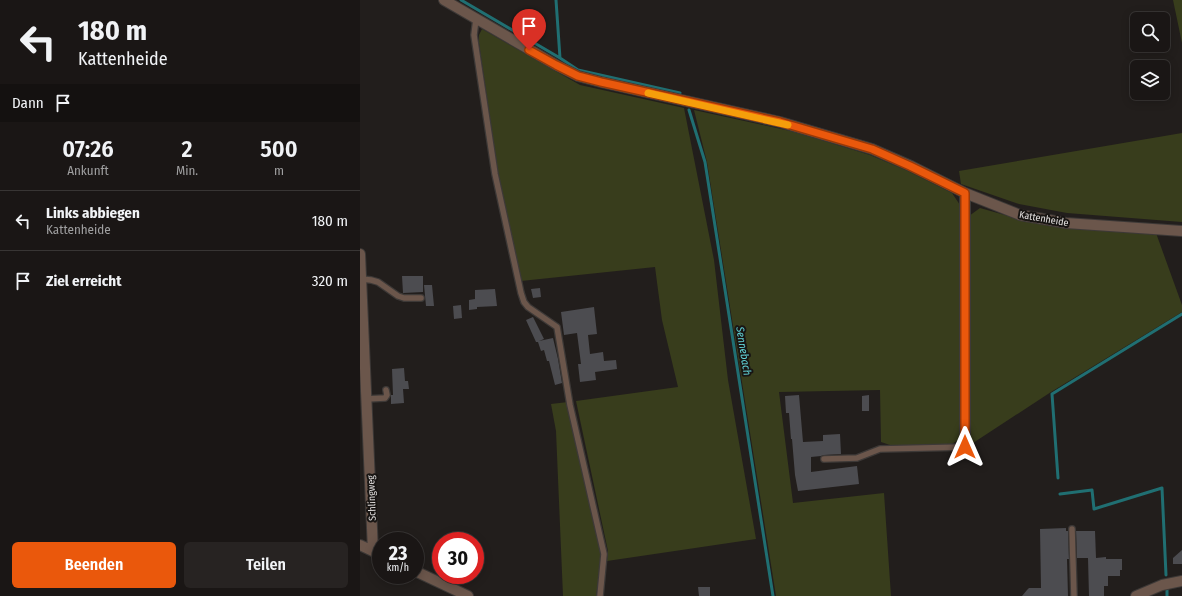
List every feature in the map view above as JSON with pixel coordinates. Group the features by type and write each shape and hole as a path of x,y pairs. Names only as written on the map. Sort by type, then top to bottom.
{"street":[{"name":"Kattenheide","path":"444,0 556,65 578,76 780,122 872,149 965,193 1020,215 1066,223 1182,231"},
{"path":"965,193 965,447"},
{"name":"Schlingweg","path":"360,254 366,399 376,532"},
{"path":"360,545 372,551"},
{"path":"424,575 468,596"},
{"path":"1136,596 1162,585 1182,581"}],"lane":[{"path":"476,19 474,35 493,158 521,293 528,308 557,327 570,405 604,554 600,596"},
{"path":"361,279 378,282 398,296 404,298 421,298"},
{"path":"366,399 385,398 387,395 386,390"},
{"path":"824,459 857,458 880,448 965,447"},
{"path":"1072,529 1074,596"}],"green space":[{"path":"1173,0 1182,0 1182,43"},
{"path":"482,29 580,85 684,108 714,260 728,380 756,539 607,561 608,551 576,401 678,387 662,320 655,267 521,281 498,172 479,43 479,35"},
{"path":"694,110 795,132 870,155 908,171 952,193 962,208 964,430 960,439 952,444 893,446 881,442 880,390 779,392 793,503 884,493 891,596 776,596 707,162"},
{"path":"1182,133 1182,222 1067,213 1019,204 961,184 959,171"},
{"path":"980,208 1030,222 1156,233 1182,305 1182,312 1051,392 970,445 969,216"},
{"path":"568,402 602,554 596,596 563,596 556,431 551,404"}],"building":[{"path":"402,276 423,276 423,292 403,293"},
{"path":"424,285 432,285 434,306 426,306"},
{"path":"540,288 541,297 533,298 531,289"},
{"path":"495,289 497,306 477,307 477,309 469,310 469,300 475,299 475,290"},
{"path":"461,305 462,318 454,319 453,306"},
{"path":"594,307 597,334 588,335 590,354 603,352 604,361 616,360 617,369 595,372 596,380 580,382 578,364 581,364 577,333 564,335 561,312"},
{"path":"533,317 544,339 539,341 553,338 562,383 555,385 549,361 547,361 544,350 541,351 538,342 536,342 526,320"},
{"path":"404,368 405,381 408,381 409,389 403,389 404,403 391,404 391,395 393,395 392,369"},
{"path":"799,395 803,442 823,441 823,435 840,434 841,454 811,457 811,472 857,466 859,484 798,491 789,413 786,413 785,396"},
{"path":"869,395 869,411 862,411 862,396"},
{"path":"1066,528 1066,531 1068,531 1069,559 1067,559 1068,596 1022,596 1029,588 1041,588 1040,529"},
{"path":"1076,531 1095,531 1096,558 1106,557 1106,559 1122,559 1122,570 1120,570 1120,576 1108,576 1108,586 1104,586 1104,596 1089,596 1088,558 1077,558"},
{"path":"1182,550 1182,564 1173,564 1173,558"},
{"path":"698,587 710,587 710,596 699,596"}],"waterway":[{"path":"461,0 560,58"},
{"name":"Sennebach","path":"556,0 560,58 578,70 680,93"},
{"name":"Sennebach","path":"689,110 705,162 773,596"},
{"path":"1058,478 1052,394 1182,314"},
{"path":"1060,494 1092,490 1094,509 1162,488 1166,575"},
{"path":"1167,588 1167,596"}],"slow traffic":[{"path":"648,93 788,125"}],"route":[{"path":"529,50 578,76 780,122 872,149 965,193 965,447"}]}
